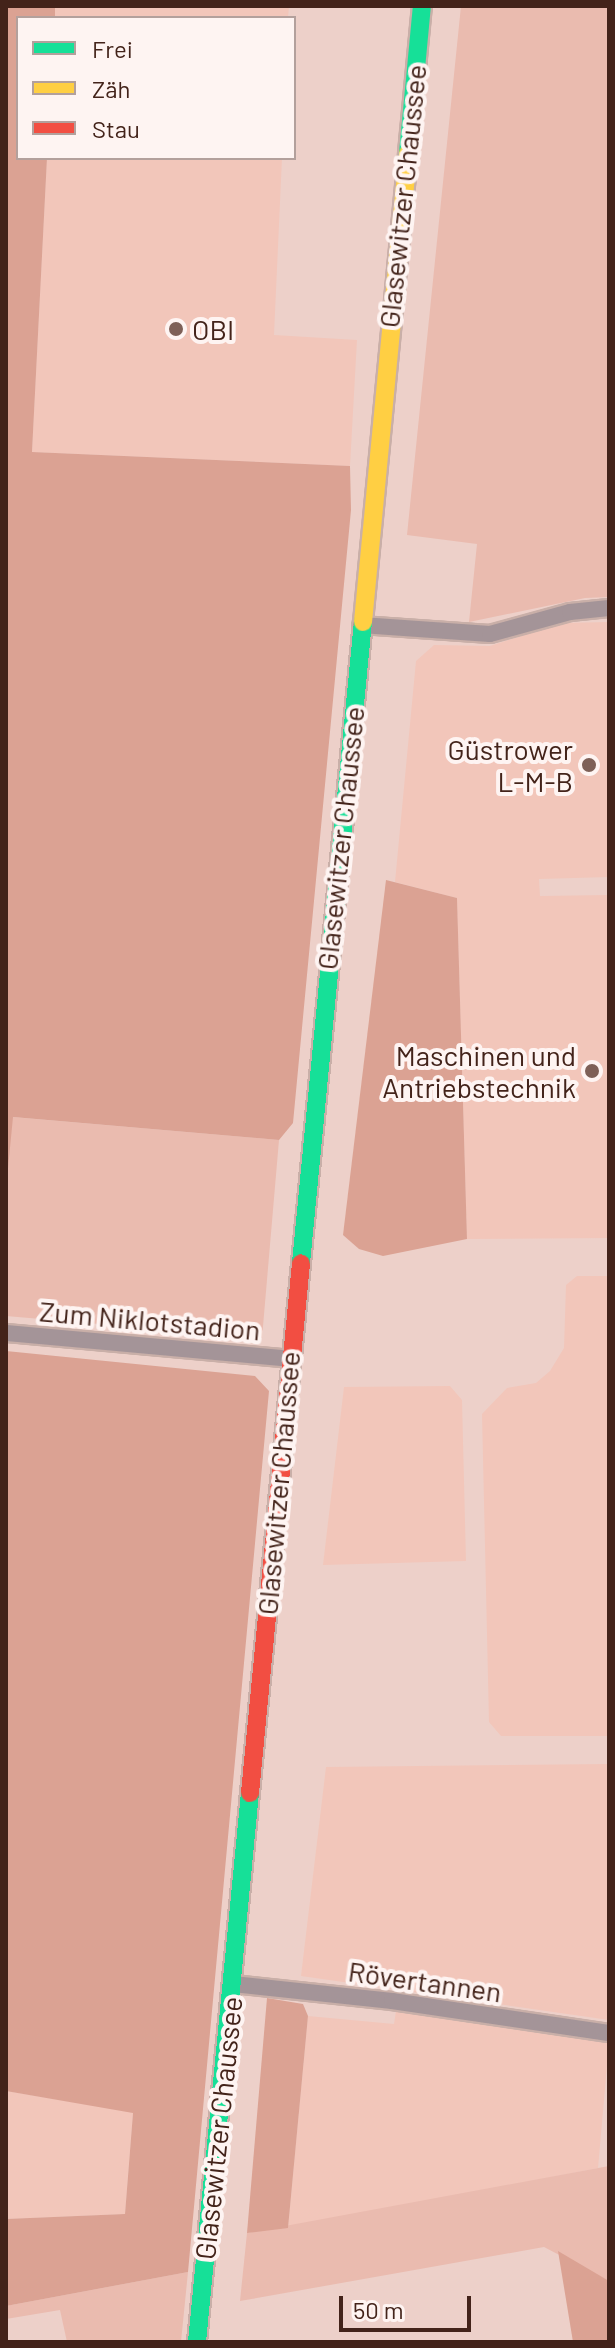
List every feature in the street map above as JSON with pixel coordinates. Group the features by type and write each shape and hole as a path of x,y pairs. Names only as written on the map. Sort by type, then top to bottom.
{"main road":[{"name":"Glasewitzer Chaussee","path":"197,2342 422,6"}],"street":[{"path":"361,625 490,634 570,612 609,608"},
{"name":"Zum Niklotstadion","path":"6,1333 290,1359"},
{"name":"Rövertannen","path":"233,1984 392,2001 609,2033"}],"shaded area":[{"path":"6,6 55,6 55,16 16,16 16,160 47,160 32,452 350,466 351,510 293,1123 279,1140 13,1117 6,1189"},
{"path":"55,6 289,6 288,16 55,16"},
{"path":"461,6 609,6 609,597 585,598 469,622 477,544 407,535"},
{"path":"47,160 282,160 274,335 357,340 350,466 32,452"},
{"path":"609,622 609,877 539,879 540,896 609,895 609,1238 467,1239 457,898 395,882 416,661 434,645 490,646 562,623"},
{"path":"386,880 457,898 467,1239 383,1256 359,1249 343,1235"},
{"path":"12,1117 279,1140 262,1338 6,1316 6,1189"},
{"path":"577,1276 609,1276 609,1736 501,1736 489,1722 482,1414 507,1388 536,1383 550,1371 564,1348 566,1285"},
{"path":"6,1351 255,1376 269,1391 188,2272 6,2306 6,2219 125,2214 133,2113 6,2091"},
{"path":"450,1386 462,1400 466,1561 323,1565 344,1387"},
{"path":"609,1764 609,2020 301,1976 326,1767"},
{"path":"267,1998 303,2004 308,2016 288,2228 247,2233"},
{"path":"396,2011 609,2043 598,2168 288,2228 308,2016 394,2024"},
{"path":"6,2091 133,2112 125,2214 6,2219"},
{"path":"609,2166 609,2281 544,2247 240,2301 247,2233"},
{"path":"558,2251 609,2281 609,2342 573,2342"},
{"path":"188,2272 181,2342 67,2342 60,2310 6,2319 6,2306"}],"traffic: fast":[{"path":"408,153 422,6"},
{"path":"301,1263 363,622"},
{"path":"197,2342 250,1793"}],"traffic: slow":[{"path":"363,622 408,153"}],"traffic: jam":[{"path":"250,1793 301,1263"}],"place":[{"name":"OBI","path":"176,329"},
{"name":"Güstrower L-M-B","path":"589,765"},
{"name":"Maschinen und Antriebstechnik","path":"592,1071"}]}
